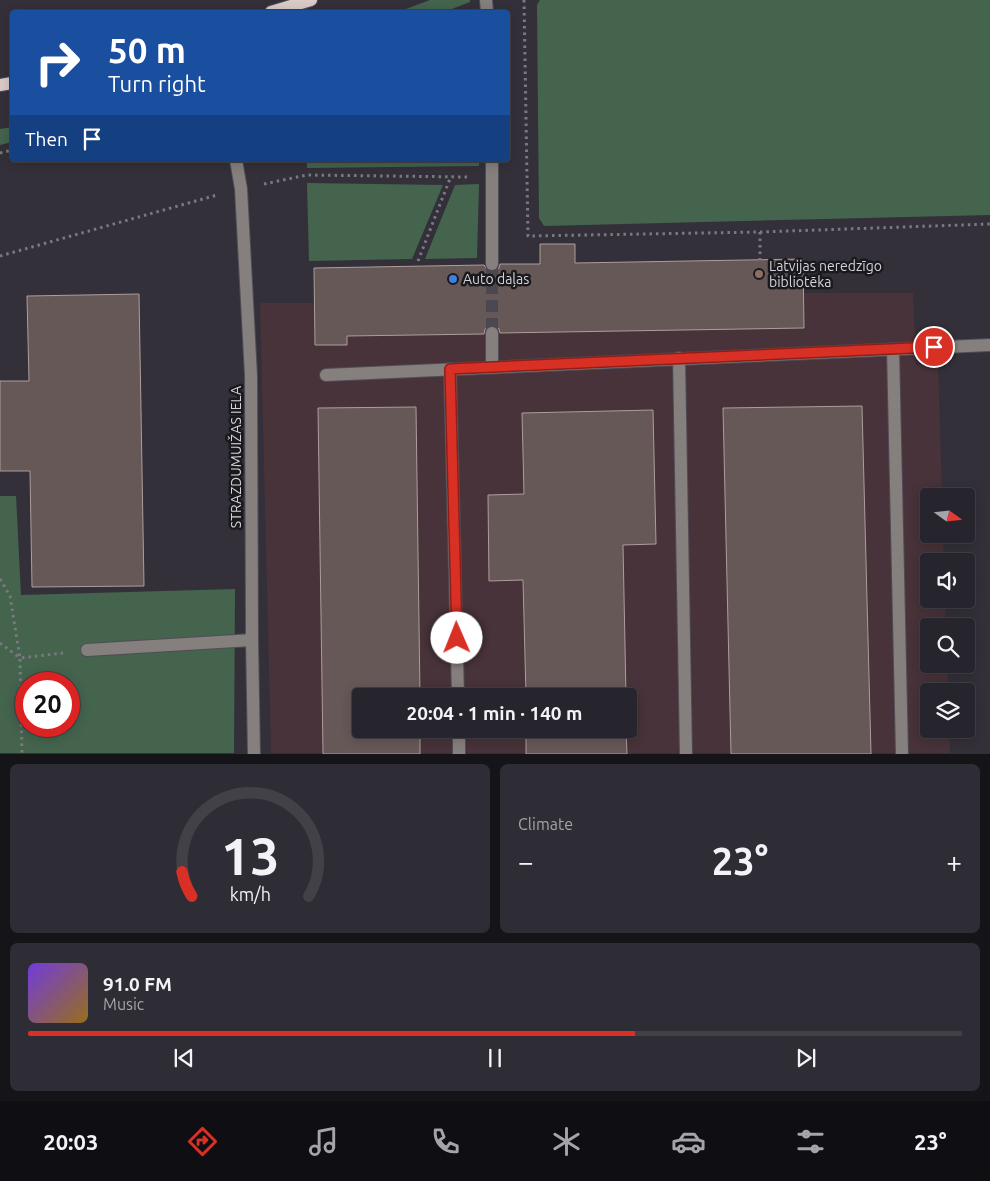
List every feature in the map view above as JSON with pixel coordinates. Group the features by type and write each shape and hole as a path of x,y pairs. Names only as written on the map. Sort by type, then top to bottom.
{"main road":[{"path":"278,10 311,0"}],"street":[{"name":"STRAZDUMUIŽAS IELA","path":"236,162 241,189 251,376 254,754"},
{"path":"492,162 492,264"},
{"path":"492,334 492,367"},
{"path":"326,375 990,345"},
{"path":"893,349 902,754"},
{"path":"679,358 686,754"},
{"path":"450,369 458,688"},
{"path":"87,650 252,640"},
{"path":"459,738 459,754"}],"path":[{"path":"524,0 528,236 760,232 990,224"},
{"path":"0,256 241,189 307,176 492,177"},
{"path":"418,261 452,176"},
{"path":"760,232 760,260"},
{"path":"0,579 10,596 20,658 22,754"},
{"path":"0,643 20,658 87,650"}],"shaded area":[{"path":"803,259 804,293 913,293 916,365 938,364 942,488 920,488 920,543 943,543 944,553 920,553 920,608 945,608 946,618 920,618 920,673 947,673 948,683 920,683 920,738 949,738 950,753 271,753 260,303 315,303 314,268"}],"green space":[{"path":"430,0 470,0 470,2 449,10 403,10"},
{"path":"540,0 990,0 990,215 544,226 539,218 537,5"},
{"path":"10,127 10,142 0,145 0,129"},
{"path":"307,162 479,162 479,166 307,168"},
{"path":"307,183 443,185 412,259 309,261"},
{"path":"479,184 477,258 425,259 455,185"},
{"path":"0,496 16,496 21,595 235,589 234,753 0,753"}],"building":[{"path":"540,244 575,244 575,263 803,259 804,328 500,333 496,326 492,325 485,329 484,334 347,336 347,345 315,345 314,268 484,265 488,271 492,272 499,268 500,264 540,264"},
{"path":"139,294 144,586 32,587 30,471 0,471 0,381 29,381 27,296"},
{"path":"862,406 871,754 731,754 723,408"},
{"path":"416,407 420,688 352,688 352,738 420,738 420,754 323,754 318,408"},
{"path":"653,410 656,544 623,545 626,688 526,688 523,580 489,581 488,495 524,494 522,413"},
{"path":"526,738 626,738 627,754 526,754"}],"tunnel":[{"path":"492,264 492,333"}],"place":[{"name":"Latvijas neredzīgo bibliotēka","path":"759,274"},
{"name":"Auto daļas","path":"453,279"}],"route":[{"path":"457,638 450,369 934,347"}]}
